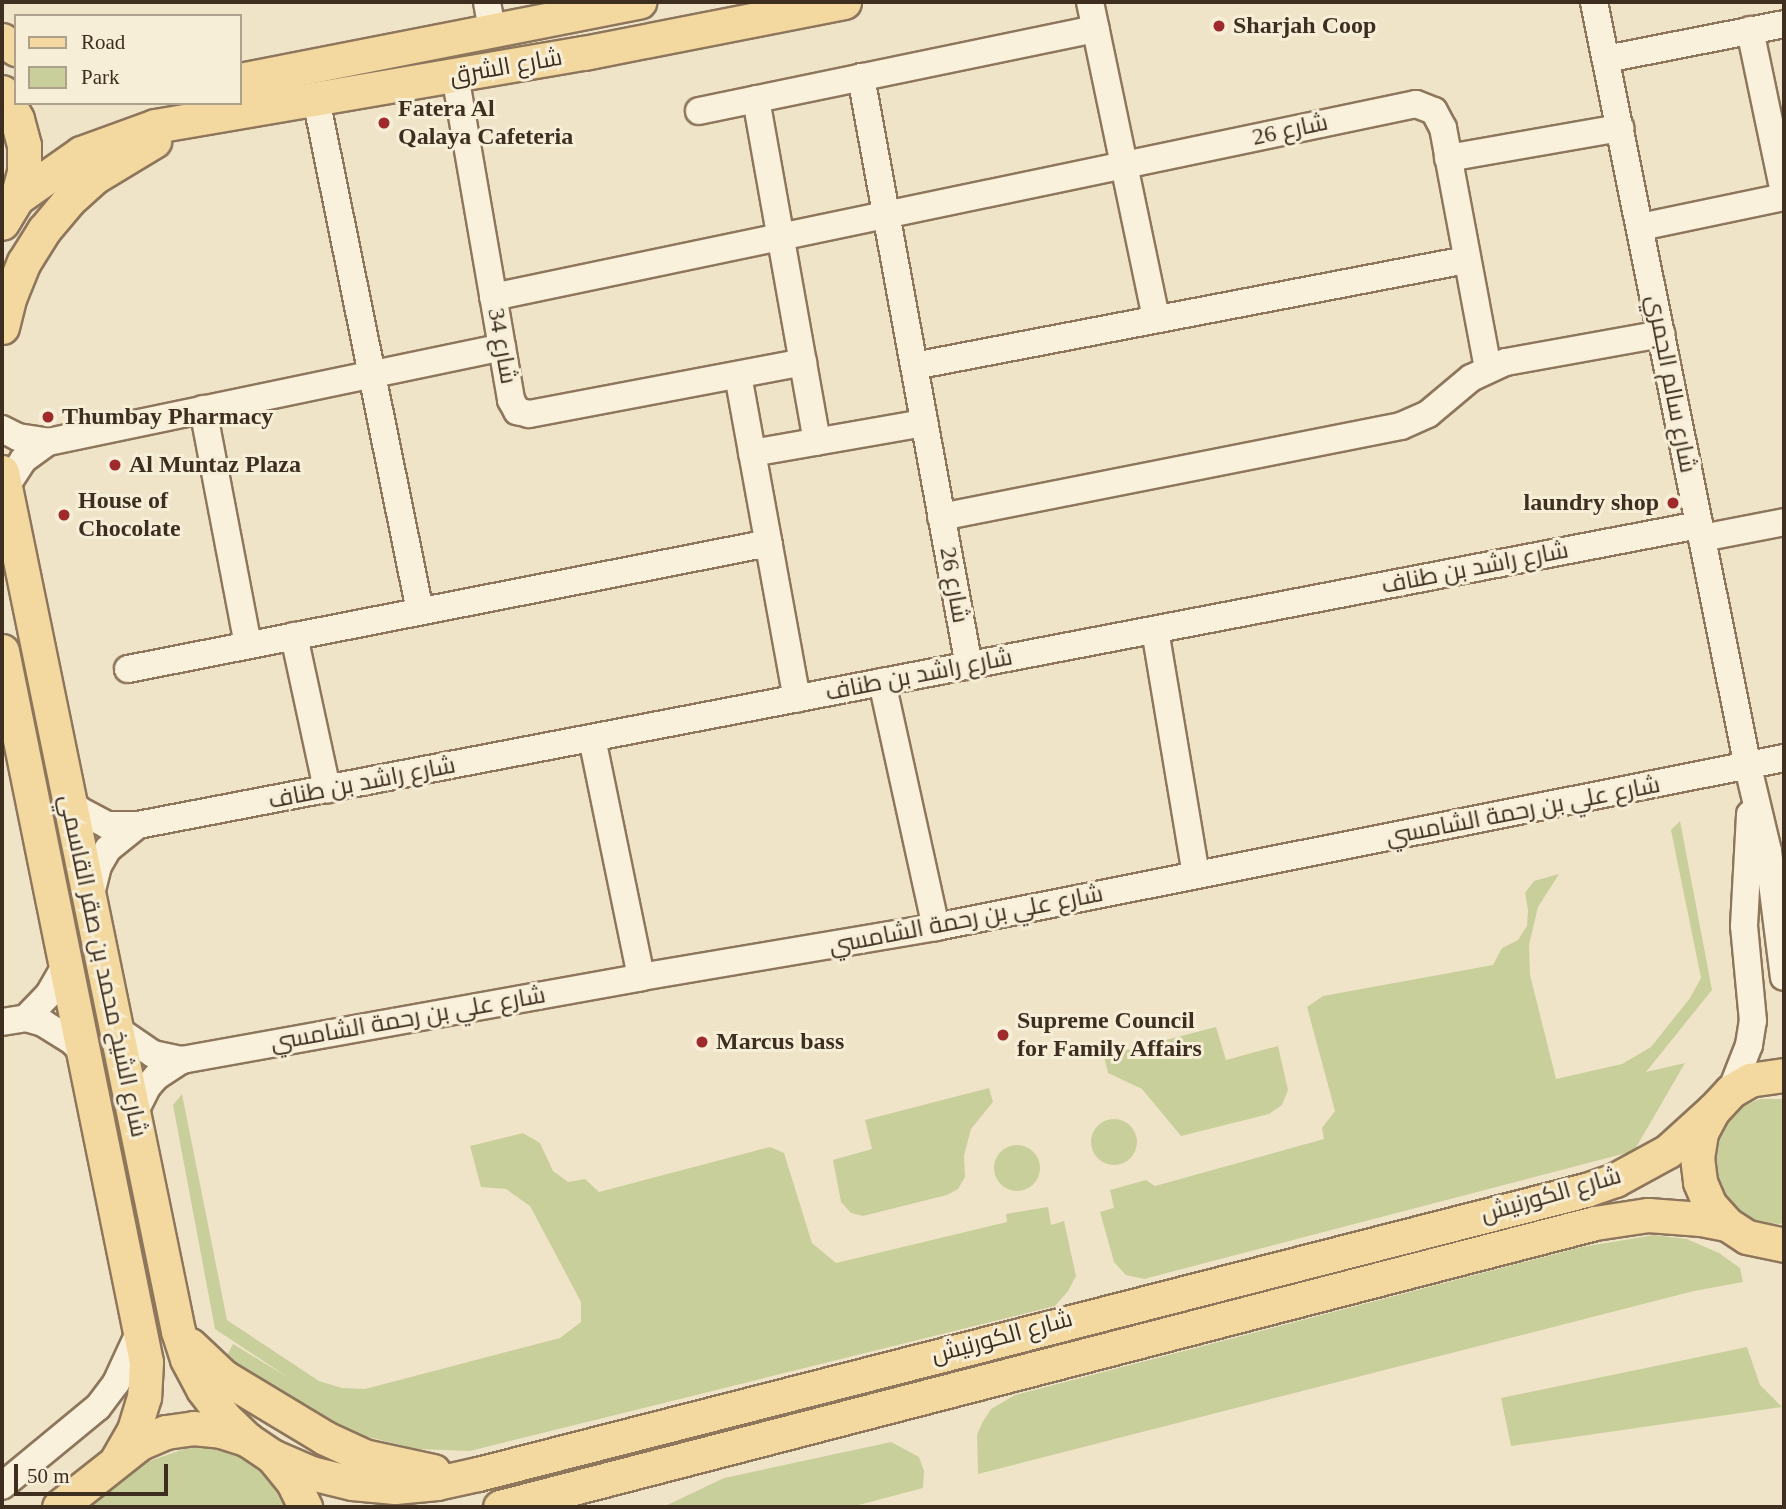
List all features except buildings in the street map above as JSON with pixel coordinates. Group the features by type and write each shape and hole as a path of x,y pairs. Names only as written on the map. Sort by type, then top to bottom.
{"main road":[{"name":"شارع الشرق","path":"242,79 490,16 639,2"},
{"name":"شارع الشرق","path":"9,210 48,174 93,148 155,126 455,75 844,2"},
{"path":"2,92 18,120 24,145 24,172 9,210"},
{"path":"2,327 10,296 24,262 44,230 68,201 96,176 193,120"},
{"name":"شارع الشيخ محمد بن صقر القاسمي","path":"3,480 178,1332 187,1359 203,1389 223,1416 260,1448"},
{"name":"شارع الشيخ محمد بن صقر القاسمي","path":"2,651 146,1362 144,1397 134,1430 117,1459"},
{"path":"1784,1074 1751,1080 1722,1101 1701,1133 1697,1157 1700,1182 1710,1205 1727,1224 1746,1237 1784,1245"},
{"name":"شارع الكورنيش","path":"260,1448 311,1473 363,1484 395,1486 437,1483 478,1474 1586,1190 1642,1167 1676,1144 1722,1101"},
{"name":"شارع الكورنيش","path":"500,1507 1595,1223 1648,1215 1727,1224"},
{"path":"178,1332 223,1377 325,1438 364,1456 400,1466 478,1474"},
{"path":"58,1507 117,1459 148,1439 166,1432 193,1428 221,1431 260,1448 293,1482 305,1507"}],"street":[{"path":"1090,2 1156,319"},
{"name":"شارع سالم الجمري","path":"1594,2 1748,767 1768,851 1784,977"},
{"path":"1606,59 1784,24"},
{"path":"699,111 1096,29"},
{"path":"1640,227 1784,195 1750,30"},
{"name":"شارع 34","path":"455,75 513,406 523,414 803,362"},
{"name":"شارع 26","path":"861,77 969,666"},
{"path":"316,99 420,611"},
{"path":"755,99 817,442"},
{"name":"شارع 26","path":"494,297 1416,104 1426,106 1440,119 1488,369"},
{"path":"1448,158 1620,128"},
{"path":"914,366 1466,260"},
{"path":"941,517 1401,426 1428,414 1471,378 1488,369 1524,358 1661,334"},
{"path":"2,429 18,437 48,442 502,347"},
{"path":"738,375 797,699"},
{"path":"203,409 248,645"},
{"path":"752,453 924,423"},
{"path":"3,480 23,460 48,442"},
{"name":"شارع راشد بن طناف","path":"68,798 79,810 107,824 138,825 1155,630 1701,531 1784,522"},
{"path":"128,669 769,543"},
{"path":"1155,630 1196,874"},
{"path":"294,636 327,789"},
{"path":"882,682 936,927"},
{"path":"593,738 641,977"},
{"name":"شارع علي بن رحمة الشامسي","path":"115,1028 153,1054 182,1060 936,927 1784,758"},
{"name":"شارع سالم الجمري","path":"1722,1101 1745,1057 1753,1021 1744,926 1749,843 1748,767"},
{"name":"شارع راشد بن طناف","path":"90,903 92,884 103,858 121,835 138,825"},
{"path":"14,1020 49,994 66,965"},
{"path":"14,1020 58,1031 84,1054"},
{"name":"شارع علي بن رحمة الشامسي","path":"133,1115 147,1087 157,1076 182,1060"},
{"path":"2,1486 98,1407 116,1383 141,1329"}],"green space":[{"path":"1680,821 1712,990 1646,1072 1685,1063 1634,1151 1144,1279 1126,1275 1114,1262 1100,1212 1114,1208 1110,1190 1146,1180 1155,1186 1324,1139 1322,1128 1335,1111 1307,1007 1323,996 1493,965 1502,948 1518,940 1527,926 1525,893 1534,881 1559,874 1538,907 1529,945 1530,975 1556,1079 1622,1064 1651,1047 1690,998 1701,978 1671,830"},
{"path":"1216,1027 1226,1060 1278,1046 1288,1090 1282,1105 1269,1114 1181,1136 1142,1089 1108,1073 1104,1056"},
{"path":"989,1088 993,1102 971,1129 964,1156 965,1177 958,1189 947,1195 863,1216 851,1213 841,1202 833,1160 872,1149 865,1120"},
{"path":"182,1094 227,1320 319,1381 342,1388 365,1389 560,1338 581,1322 581,1302 530,1206 506,1189 481,1187 470,1146 523,1133 540,1143 553,1171 568,1182 585,1179 599,1192 770,1147 784,1153 812,1243 836,1263 1007,1222 1006,1214 1048,1207 1051,1225 1064,1221 1076,1276 1055,1306 470,1451 417,1449 360,1435 291,1403 225,1359 233,1344 289,1378 215,1329 173,1105"},
{"path":"1760,1099 1784,1099 1784,1223 1779,1224 1758,1222 1739,1213 1724,1198 1715,1180 1712,1159 1715,1139 1726,1121 1741,1107"},
{"path":"1114,1119 1130,1126 1137,1142 1130,1158 1114,1165 1098,1158 1091,1142 1098,1126"},
{"path":"1017,1145 1033,1152 1040,1168 1033,1184 1017,1191 1001,1184 994,1168 1001,1152"},
{"path":"1654,1235 1687,1239 1719,1253 1740,1268 1743,1282 1694,1291 978,1474 977,1435 982,1423 991,1409 1015,1395 1582,1247"},
{"path":"1747,1347 1760,1385 1782,1407 1511,1446 1501,1398"},
{"path":"891,1442 919,1457 924,1471 923,1488 851,1507 663,1507 724,1478"},
{"path":"190,1447 226,1449 249,1460 279,1490 286,1507 85,1507 141,1464"}],"place":[{"name":"Sharjah Coop","path":"1219,26"},
{"name":"Fatera Al Qalaya Cafeteria","path":"384,123"},
{"name":"Thumbay Pharmacy","path":"48,417"},
{"name":"Al Muntaz Plaza","path":"115,465"},
{"name":"laundry shop","path":"1673,503"},
{"name":"House of Chocolate","path":"64,515"},
{"name":"Supreme Council for Family Affairs","path":"1003,1035"},
{"name":"Marcus bass","path":"702,1042"}]}
